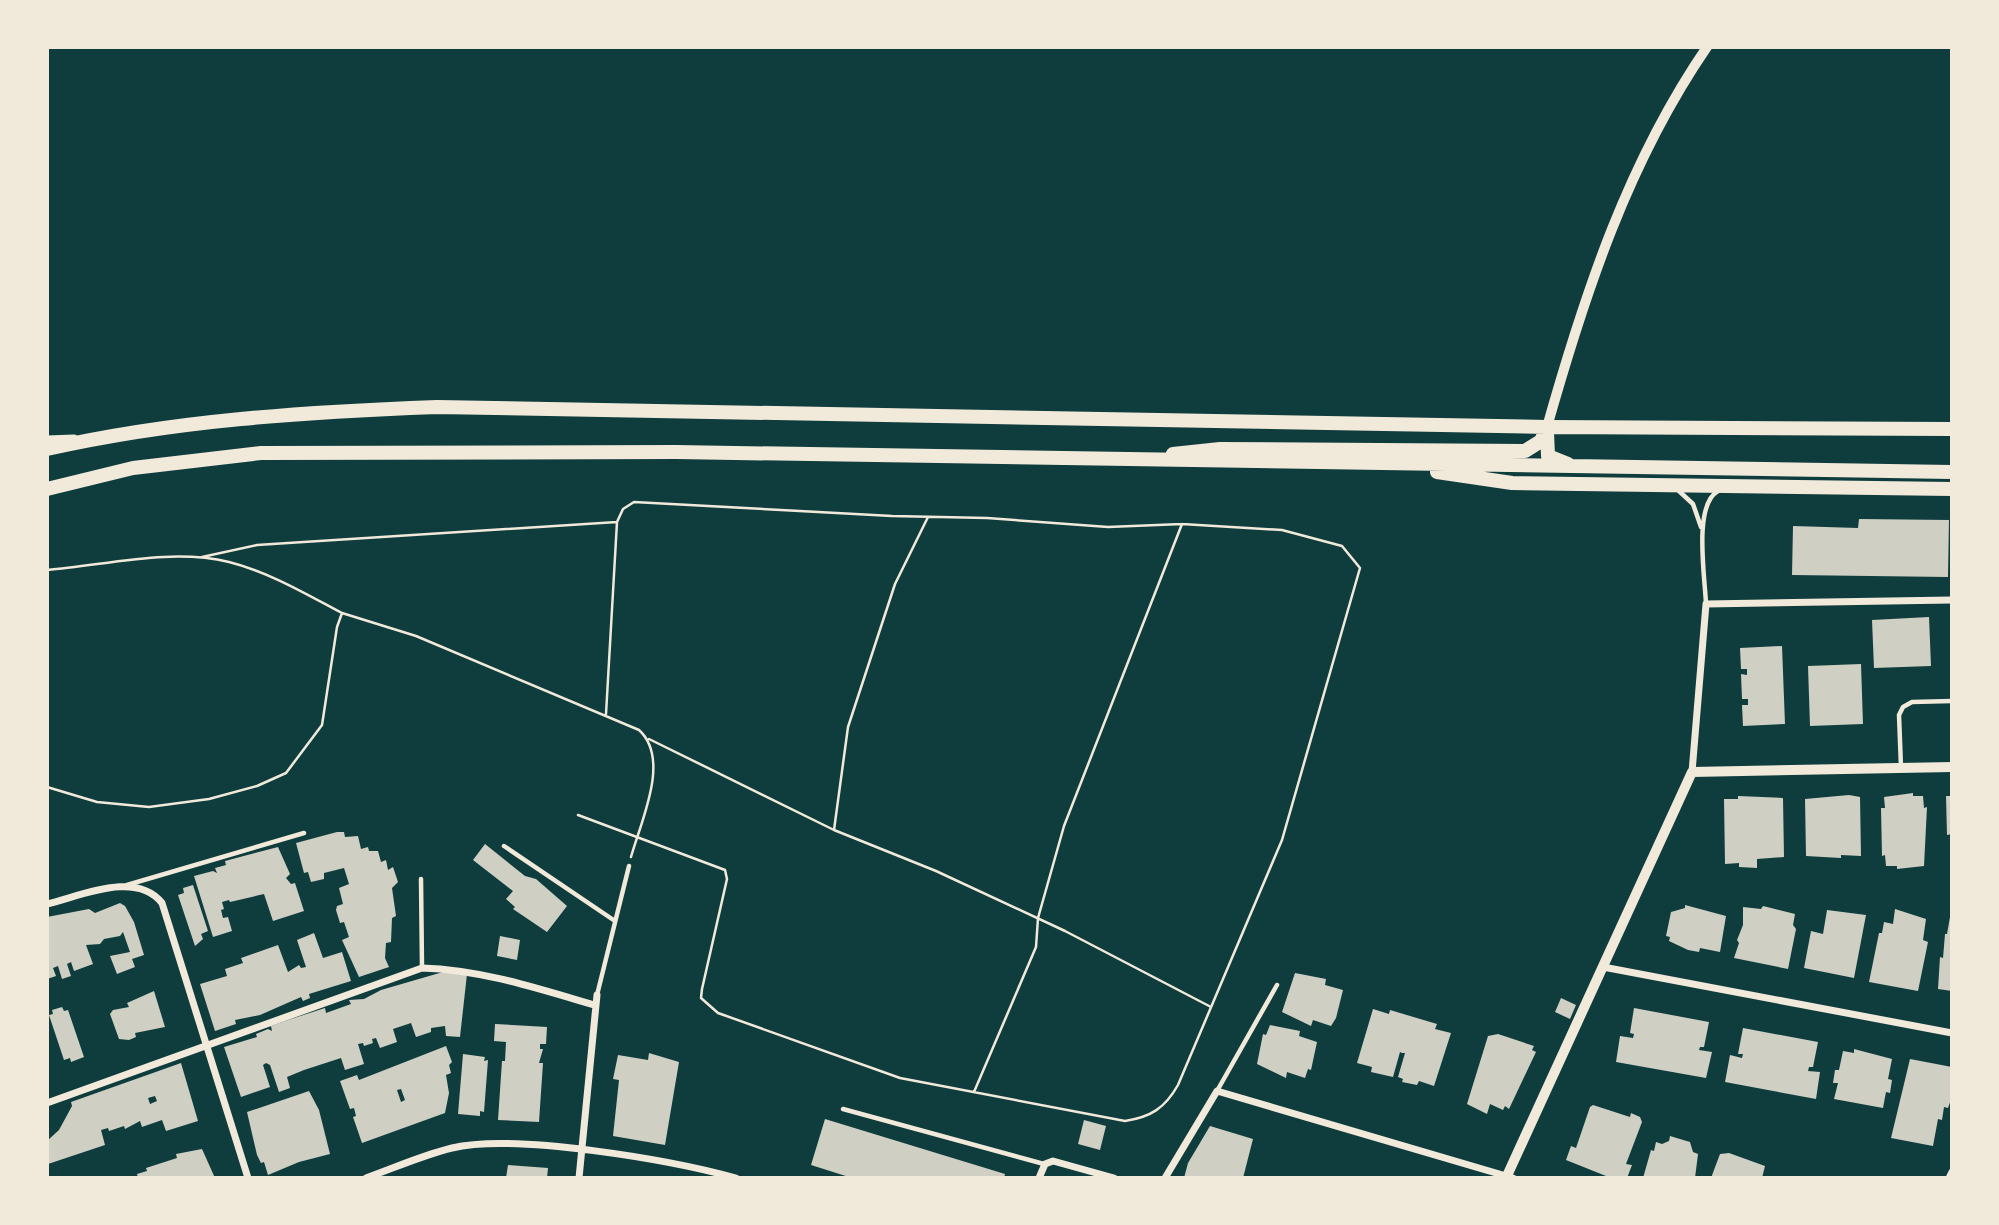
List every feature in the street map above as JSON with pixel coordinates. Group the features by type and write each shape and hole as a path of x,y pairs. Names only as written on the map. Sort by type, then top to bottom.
{"highway":[{"path":"47,449 113,434 301,412 437,407 1547,427 1952,429"},
{"path":"1144,460 1220,449 1525,451 1541,442 1547,427"},
{"path":"1547,427 1548,456 1581,467"},
{"path":"47,489 134,468 261,453 676,452 1952,472"},
{"path":"1408,465 1499,482 1669,487 1952,489"}],"street":[{"path":"1547,427 1575,329 1624,197 1674,96 1707,47"},
{"path":"47,439 113,434"},
{"path":"1165,1178 1217,1091 1509,1177 1692,772 1706,604 1952,600"},
{"path":"1692,772 1952,767"},
{"path":"47,904 126,886 145,889 162,903 248,1178"},
{"path":"1603,967 1952,1033"},
{"path":"47,1103 422,968 474,972 505,978 594,1005"},
{"path":"579,1178 597,995"},
{"path":"366,1178 452,1148 487,1144 580,1150 736,1178"},
{"path":"1039,1178 1045,1164 1053,1161 1114,1178"},
{"path":"1949,1178 1952,1172"}],"lane":[{"path":"1669,487 1681,492 1693,504 1703,533"},
{"path":"1706,604 1703,511 1709,497 1716,492 1739,488"},
{"path":"1900,768 1899,715 1903,707 1912,702 1952,701"},
{"path":"126,886 304,833"},
{"path":"504,846 615,921"},
{"path":"597,995 629,866"},
{"path":"421,880 422,968"},
{"path":"1217,1091 1277,985"},
{"path":"843,1109 1045,1164"}],"path":[{"path":"578,815 725,870 727,879 703,975 701,998 707,1006 764,1031 900,1079 1125,1121 1148,1117 1170,1100 1282,840 1360,568 1342,546 1282,530 1182,524 1108,527 634,502 623,509 617,522 606,714"},
{"path":"834,830 848,727 895,584 928,517"},
{"path":"198,558 257,545 617,522"},
{"path":"974,1093 1036,947 1038,918 1063,826 1182,524"},
{"path":"47,570 163,556 229,562 260,572 342,613 416,636 606,714 639,730 649,739 834,830 936,871 1038,918 1211,1007"},
{"path":"47,788 97,802 149,807 209,799 257,786 286,773 322,725 337,627 342,613"},
{"path":"629,866 655,773 649,739"}],"building":[{"path":"1859,519 1949,520 1948,577 1792,575 1793,526 1858,528"},
{"path":"1929,617 1931,666 1874,668 1872,620"},
{"path":"1782,646 1785,724 1743,726 1742,705 1748,705 1748,699 1742,699 1741,674 1747,675 1747,669 1741,669 1740,648"},
{"path":"1861,664 1863,724 1810,726 1808,666"},
{"path":"1913,793 1913,796 1923,796 1924,808 1927,807 1924,866 1897,869 1897,866 1886,866 1885,855 1882,856 1881,808 1885,808 1884,797"},
{"path":"1849,795 1860,797 1861,856 1806,856 1805,799"},
{"path":"1738,796 1783,798 1784,857 1757,859 1757,868 1739,867 1739,863 1725,864 1724,799 1738,799"},
{"path":"1946,796 1952,796 1952,834 1947,835"},
{"path":"344,832 345,837 358,836 361,849 368,847 369,851 378,851 381,862 386,860 388,870 393,867 398,882 392,888 396,916 392,918 391,942 386,943 385,958 389,967 359,977 342,940 349,937 336,910 337,906 343,904 339,888 349,884 344,868 324,873 324,879 311,882 308,872 304,873 296,843"},
{"path":"485,844 525,876 536,879 567,906 547,932 513,909 515,907 506,899 513,891 473,860"},
{"path":"278,847 290,874 286,878 291,884 295,883 304,911 273,921 264,894 222,902 223,918 228,917 232,931 213,937 194,876 213,871 217,873 215,868 226,865 225,861"},
{"path":"193,885 208,931 201,934 203,939 195,946 178,895 184,893 183,888"},
{"path":"120,903 125,906 134,922 144,955 132,959 135,967 117,974 110,956 130,952 123,932 120,936 104,939 100,944 86,945 93,964 74,971 71,962 67,964 71,976 62,979 58,966 53,968 56,976 47,979 47,917 89,909 95,913"},
{"path":"1685,905 1726,916 1720,952 1700,948 1699,952 1688,950 1669,941 1670,937 1666,936 1671,912 1685,908"},
{"path":"1763,906 1795,914 1793,925 1796,929 1788,969 1734,958 1743,925 1743,907 1761,909"},
{"path":"1895,909 1926,919 1923,940 1928,942 1918,991 1869,982 1879,933 1882,933 1884,922 1893,924"},
{"path":"1827,910 1866,915 1854,978 1804,968 1811,931 1823,934"},
{"path":"1950,917 1952,991 1938,989 1940,957 1943,958"},
{"path":"314,933 323,958 342,952 351,981 309,994 310,998 303,1001 301,997 260,1015 235,1020 236,1024 215,1031 200,984 227,976 225,969 243,963 241,958 278,945 288,972 299,965 301,968 306,967 297,940"},
{"path":"500,936 520,940 517,960 497,956"},
{"path":"443,972 467,974 460,1037 446,1036 445,1026 431,1028 431,1032 416,1037 411,1023 393,1029 397,1042 380,1048 376,1038 372,1039 373,1043 364,1046 363,1043 358,1044 364,1064 345,1070 341,1058 304,1070 287,1077 290,1088 279,1092 270,1065 266,1063 263,1065 270,1087 241,1097 224,1047 257,1037 256,1034 268,1029 272,1031 271,1026 285,1021 325,1008 326,1013 351,1004 349,1000 364,999 381,990"},
{"path":"1295,973 1326,979 1325,985 1343,990 1336,1018 1331,1026 1313,1020 1311,1026 1282,1012"},
{"path":"154,991 165,1027 135,1033 136,1037 129,1040 119,1039 110,1014 113,1010 129,1007 127,1003"},
{"path":"1561,998 1576,1005 1570,1019 1555,1012"},
{"path":"62,1007 64,1011 68,1010 84,1057 71,1062 70,1058 64,1060 49,1015 53,1014 52,1010"},
{"path":"1634,1008 1709,1022 1704,1047 1699,1050 1712,1052 1706,1078 1616,1062 1620,1036 1633,1038 1634,1034 1630,1033"},
{"path":"1373,1009 1389,1014 1390,1010 1437,1024 1435,1029 1451,1033 1434,1086 1419,1081 1417,1085 1402,1082 1403,1079 1398,1077 1405,1053 1400,1052 1393,1077 1371,1072 1372,1067 1357,1063"},
{"path":"495,1024 547,1027 546,1044 540,1044 540,1049 543,1049 539,1063 543,1063 539,1122 498,1120 506,1042 494,1041"},
{"path":"1270,1025 1300,1031 1299,1036 1317,1042 1311,1070 1308,1069 1305,1078 1287,1072 1286,1078 1257,1064 1263,1034 1266,1035"},
{"path":"1743,1028 1818,1042 1813,1067 1809,1067 1808,1071 1820,1072 1816,1099 1725,1082 1730,1055 1742,1058 1743,1054 1738,1054"},
{"path":"1498,1034 1534,1046 1532,1050 1536,1052 1509,1109 1505,1106 1503,1110 1490,1104 1487,1114 1467,1104 1488,1036"},
{"path":"446,1046 452,1062 449,1065 451,1073 446,1075 449,1093 445,1113 362,1143 353,1117 356,1116 354,1108 350,1109 340,1081 357,1075 359,1080","holes":["401,1089 405,1100 401,1102 397,1090"]},
{"path":"1854,1049 1892,1059 1888,1079 1892,1080 1890,1093 1886,1092 1883,1108 1834,1099 1838,1083 1833,1083 1835,1070 1839,1070 1843,1051 1854,1053"},
{"path":"649,1053 679,1062 665,1145 613,1136 619,1080 613,1079 618,1055 648,1060"},
{"path":"463,1054 485,1057 484,1061 488,1060 484,1112 480,1111 480,1116 458,1114"},
{"path":"1910,1059 1952,1067 1952,1097 1948,1108 1944,1107 1942,1120 1938,1119 1933,1146 1891,1138"},
{"path":"181,1063 198,1121 166,1131 162,1120 142,1127 140,1121 125,1129 124,1126 109,1131 108,1128 101,1130 105,1145 48,1164 47,1141 59,1130 72,1106 71,1102","holes":["155,1096 157,1101 150,1104 148,1098"]},
{"path":"309,1091 319,1110 330,1154 299,1162 268,1175 264,1162 261,1163 257,1155 247,1112"},
{"path":"1593,1105 1630,1117 1631,1113 1640,1117 1642,1122 1626,1164 1632,1165 1627,1178 1611,1178 1566,1160 1571,1146 1576,1148"},
{"path":"825,1119 1005,1174 1004,1178 852,1178 811,1165"},
{"path":"1084,1120 1106,1126 1100,1150 1078,1144"},
{"path":"1210,1126 1253,1139 1243,1178 1184,1178 1188,1163"},
{"path":"1670,1136 1690,1142 1693,1152 1698,1154 1695,1178 1643,1178 1656,1142 1662,1144 1669,1141"},
{"path":"202,1149 215,1178 138,1178 137,1174 147,1171 146,1168 177,1158 176,1154"},
{"path":"1729,1153 1765,1166 1762,1178 1711,1178 1720,1154"},
{"path":"508,1165 548,1168 547,1178 506,1178"}]}
